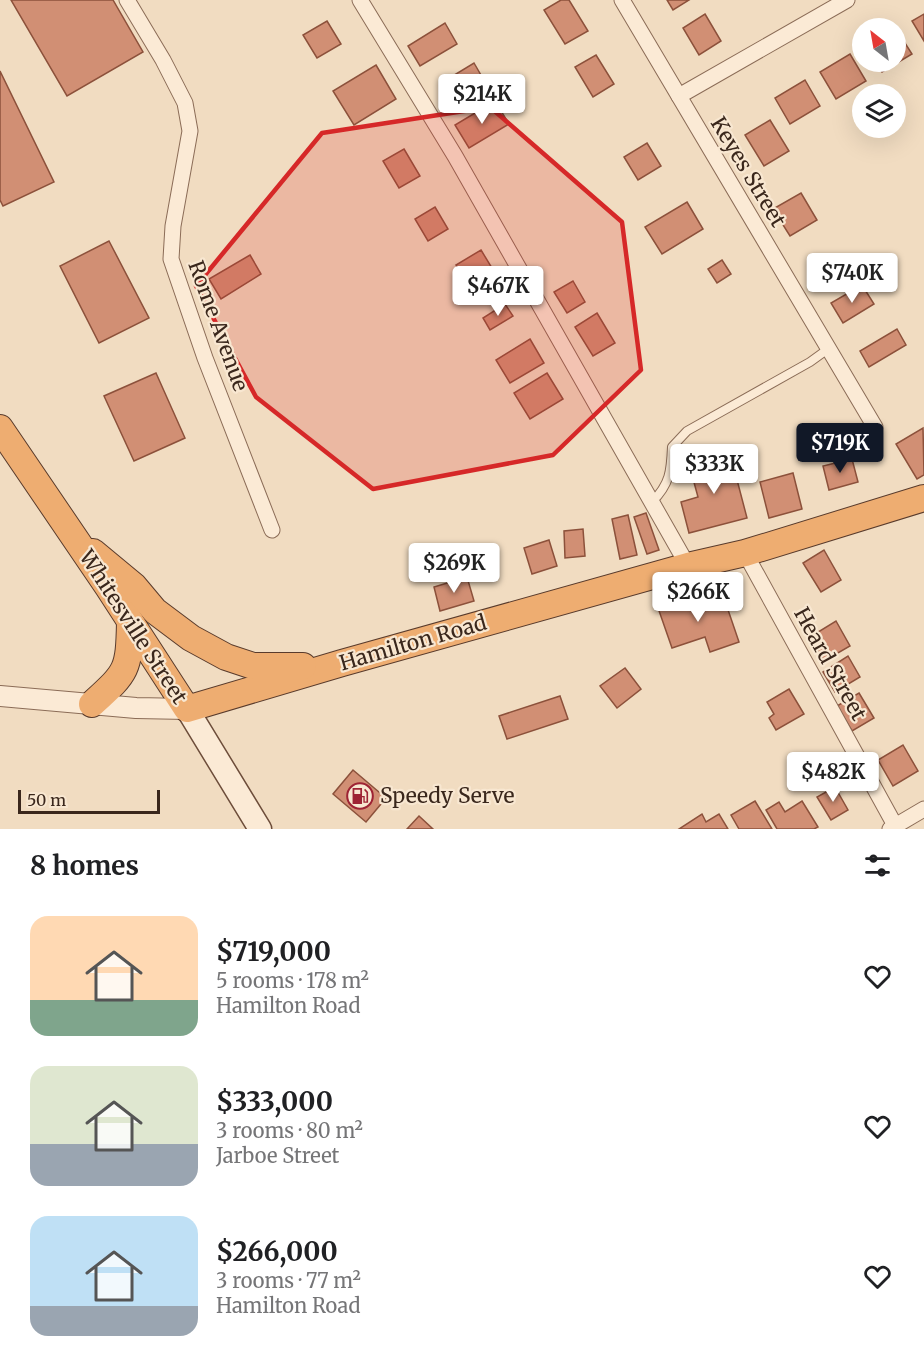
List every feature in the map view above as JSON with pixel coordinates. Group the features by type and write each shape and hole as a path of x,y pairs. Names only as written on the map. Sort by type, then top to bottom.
{"highway":[{"name":"Whitesville Street","path":"0,428 187,709"},
{"name":"Hamilton Road","path":"187,709 688,566 745,553 924,498"},
{"path":"73,536 134,585 155,611 191,638 226,657 253,666 285,667 342,663"},
{"path":"92,704 114,684 126,668 130,647 130,622"}],"main road":[{"name":"Whitesville Street","path":"187,709 260,829"}],"street":[{"name":"Rome Avenue","path":"127,0 163,60 185,103 190,131 173,226 171,259 272,530"},
{"path":"360,0 455,156 688,566"},
{"name":"Keyes Street","path":"622,0 875,427"},
{"path":"679,96 848,0"},
{"name":"Heard Street","path":"745,553 894,828"},
{"name":"Hamilton Road","path":"0,696 187,709"},
{"path":"894,828 924,809"}],"lane":[{"path":"652,502 664,490 671,468 672,447 687,431 810,362 828,349"}],"highlighted area":[{"path":"490,107 622,222 641,370 553,455 373,489 256,397 196,286 322,133"}],"building":[{"path":"11,0 113,0 143,52 67,96"},
{"path":"561,0 569,0 588,31 565,44 544,10"},
{"path":"667,0 689,0 673,10"},
{"path":"705,14 721,41 699,55 683,28"},
{"path":"924,14 924,41 912,21"},
{"path":"327,21 341,44 317,58 303,35"},
{"path":"445,23 457,44 420,66 408,46"},
{"path":"906,45 912,54 906,58"},
{"path":"850,54 852,72 861,72 866,81 861,84 852,84 852,89 836,99 820,72"},
{"path":"596,55 614,84 593,97 575,67"},
{"path":"474,63 489,89 466,103 451,77"},
{"path":"376,65 396,99 354,125 333,91"},
{"path":"0,71 54,182 3,206 0,200"},
{"path":"805,80 820,106 790,124 775,98"},
{"path":"495,101 509,124 469,148 455,125"},
{"path":"770,120 789,151 764,166 745,135"},
{"path":"647,143 661,166 638,180 624,157"},
{"path":"404,149 420,176 399,188 383,161"},
{"path":"801,193 817,220 790,236 773,209"},
{"path":"687,202 703,229 662,254 645,227"},
{"path":"435,207 448,229 428,241 415,219"},
{"path":"109,241 149,318 99,343 60,266"},
{"path":"481,250 495,273 470,288 456,265"},
{"path":"250,255 261,274 221,299 209,279"},
{"path":"722,260 731,274 717,283 708,269"},
{"path":"573,281 585,302 567,313 554,292"},
{"path":"862,285 874,304 843,323 831,303"},
{"path":"505,304 513,316 490,330 483,318"},
{"path":"597,313 615,343 593,356 575,327"},
{"path":"897,329 906,345 869,367 860,351"},
{"path":"530,339 544,363 510,383 496,360"},
{"path":"156,373 185,438 134,461 104,396"},
{"path":"547,373 563,399 530,419 514,393"},
{"path":"923,428 924,475 917,479 896,444"},
{"path":"730,453 747,518 689,533 681,502 698,497 689,464"},
{"path":"852,459 858,482 829,490 823,466"},
{"path":"793,473 802,509 769,518 760,482"},
{"path":"646,513 659,550 647,554 634,517"},
{"path":"628,515 637,555 620,559 612,519"},
{"path":"583,529 585,556 565,558 564,531"},
{"path":"549,540 557,566 532,574 524,548"},
{"path":"824,550 841,580 821,592 803,563"},
{"path":"467,577 474,601 440,611 434,587"},
{"path":"689,594 693,609 724,598 739,642 710,652 705,637 672,648 657,605"},
{"path":"836,621 850,646 824,661 810,637"},
{"path":"848,656 860,677 835,692 823,672"},
{"path":"625,668 641,689 617,708 600,686"},
{"path":"789,689 804,714 776,730 769,718 774,714 767,702"},
{"path":"859,693 874,718 852,731 837,706"},
{"path":"560,696 568,719 507,739 499,716"},
{"path":"903,745 918,771 893,786 878,760"},
{"name":"Speedy Serve","path":"353,770 386,798 366,822 333,794"},
{"path":"835,787 848,810 831,820 817,797"},
{"path":"755,801 772,829 739,829 731,815"},
{"path":"802,801 818,827 814,829 777,829 766,810 779,802 785,812"},
{"path":"702,814 706,822 719,814 728,829 679,829"},
{"path":"419,816 433,829 407,829"}],"place":[{"name":"Speedy Serve","path":"360,796"}]}
